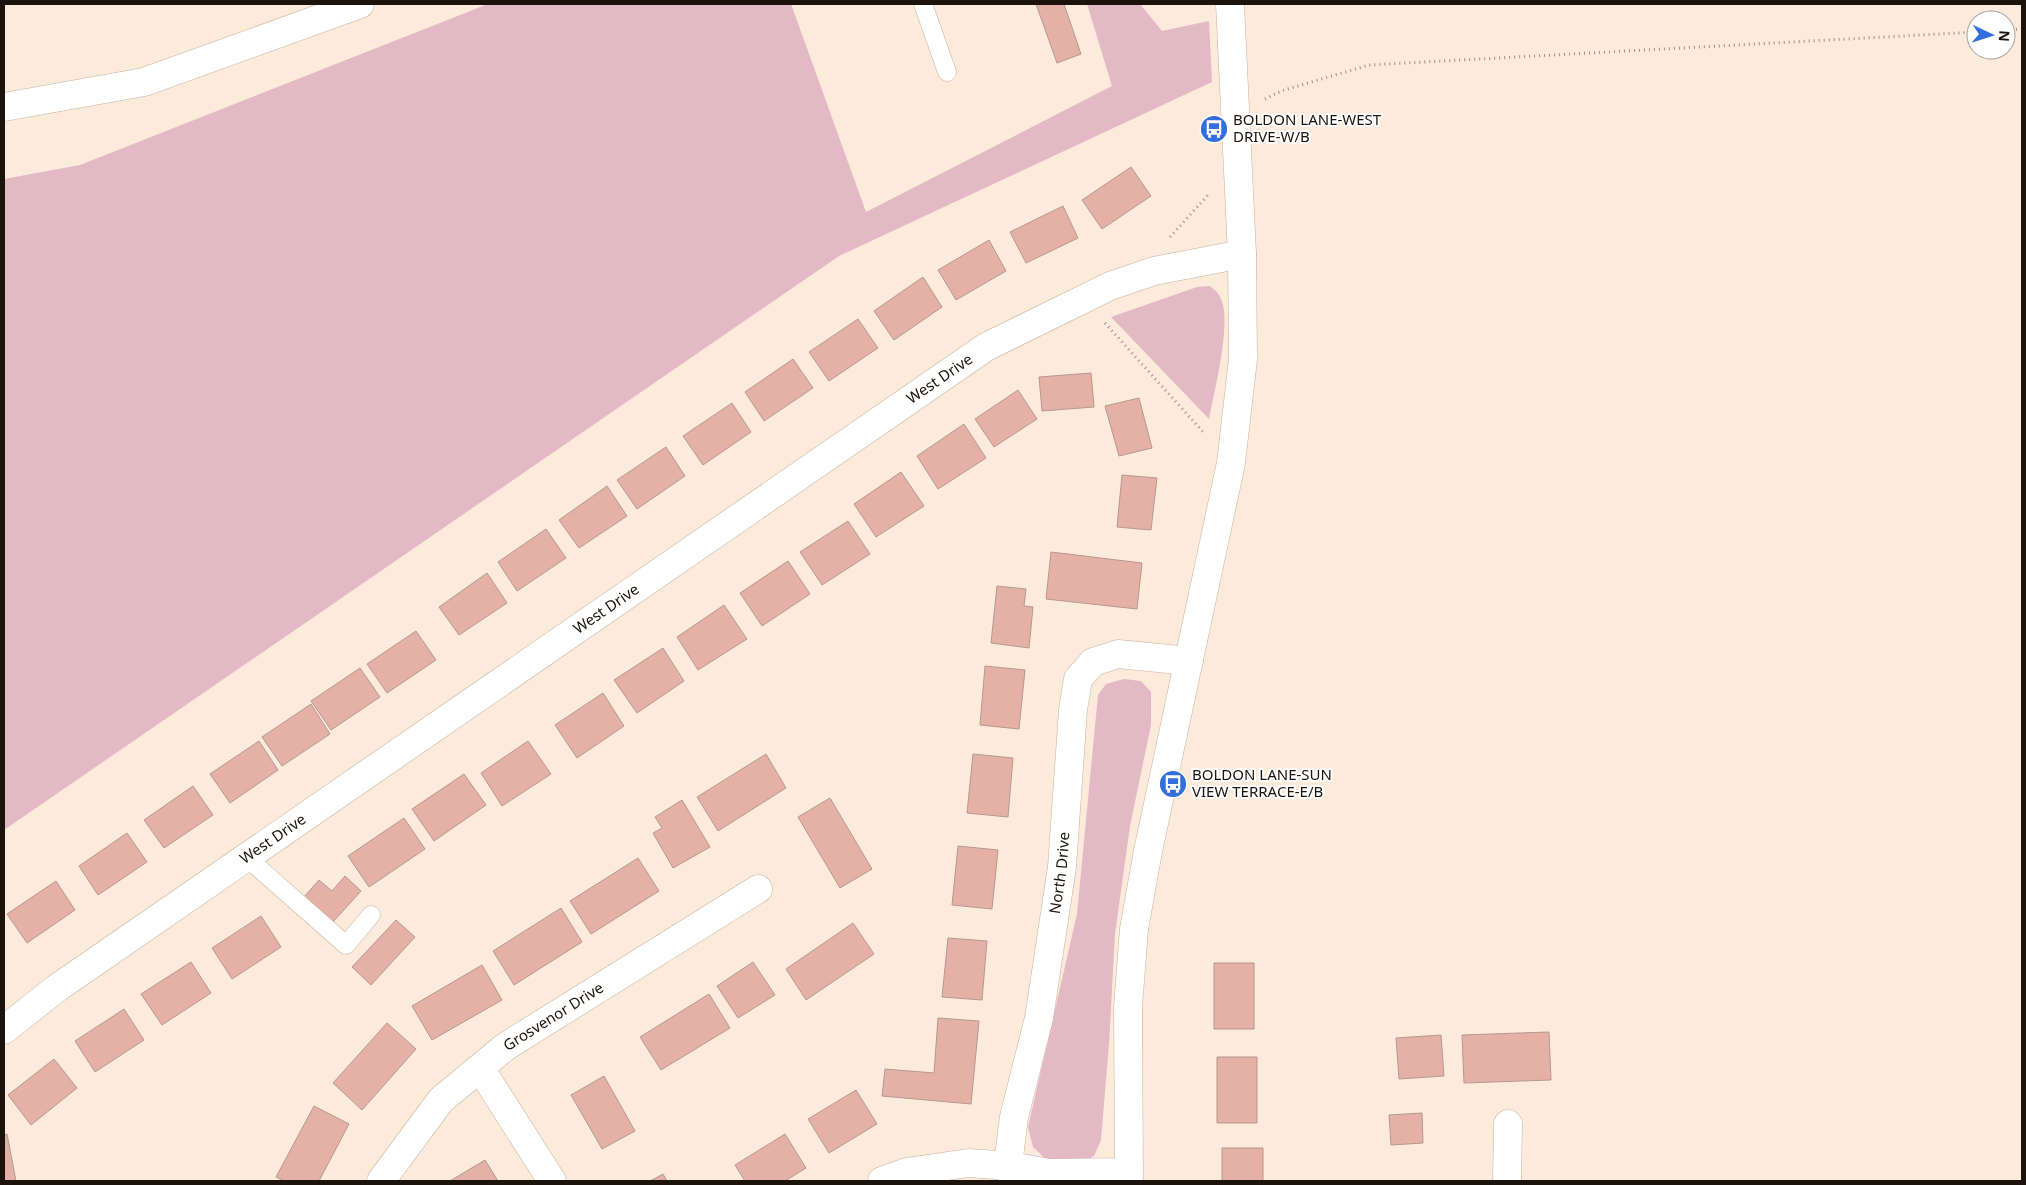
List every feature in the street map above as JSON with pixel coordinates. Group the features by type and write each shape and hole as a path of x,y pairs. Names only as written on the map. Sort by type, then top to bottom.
{"street":[{"path":"4,108 144,82 360,4"},
{"path":"882,1181 907,1172 968,1163 1010,1173 1128,1177 1128,1008 1134,929 1148,851 1231,463 1244,359 1242,254 1230,4"},
{"name":"West Drive","path":"4,1030 57,988 246,856 986,348 1110,286 1154,271 1242,254"},
{"name":"North Drive","path":"1010,1173 1014,1117 1039,1018 1052,939 1062,866 1073,710 1078,679 1093,662 1118,654 1189,661"},
{"name":"Grosvenor Drive","path":"381,1181 441,1100 505,1047 758,889"},
{"path":"480,1068 552,1181"},
{"path":"1507,1181 1508,1124"}],"lane":[{"path":"923,4 946,72"},
{"path":"246,856 346,945 371,915"}],"path":[{"path":"1235,113 1281,92 1369,65 1966,33"},
{"path":"1165,242 1237,164"},
{"path":"1084,299 1231,463"}],"shaded area":[{"path":"488,4 791,4 866,212 1112,86 1087,4 1140,4 1162,31 1209,21 1212,82 839,256 4,830 4,179 80,165"},
{"path":"1210,286 1217,292 1223,307 1224,338 1209,419 1111,317 1197,287"},
{"path":"1124,679 1141,681 1151,692 1151,725 1130,826 1115,934 1101,1140 1094,1156 1080,1164 1048,1161 1033,1147 1028,1127 1077,914 1098,695 1106,684"}],"building":[{"path":"1036,4 1064,4 1081,54 1057,63"},
{"path":"1131,167 1151,196 1102,229 1082,200"},
{"path":"1063,206 1078,238 1026,263 1010,232"},
{"path":"989,240 1006,271 956,300 938,270"},
{"path":"923,277 942,307 894,340 874,311"},
{"path":"858,319 878,348 829,381 809,352"},
{"path":"793,359 813,388 764,421 745,392"},
{"path":"1091,373 1094,407 1042,411 1039,377"},
{"path":"1018,390 1037,419 994,447 975,419"},
{"path":"1139,398 1152,448 1119,456 1105,406"},
{"path":"732,403 751,432 703,465 683,436"},
{"path":"964,424 986,458 938,489 917,456"},
{"path":"666,447 685,476 637,509 617,480"},
{"path":"901,472 924,506 876,537 854,504"},
{"path":"1122,475 1157,478 1151,530 1117,527"},
{"path":"607,486 627,516 579,548 559,520"},
{"path":"848,521 870,554 822,585 800,552"},
{"path":"546,529 566,558 517,591 498,562"},
{"path":"1051,552 1142,563 1137,609 1046,599"},
{"path":"788,561 810,594 762,626 740,593"},
{"path":"487,573 507,603 459,635 439,607"},
{"path":"997,586 1026,589 1024,606 1033,607 1029,648 991,643"},
{"path":"724,605 747,639 698,670 677,637"},
{"path":"416,631 436,660 387,693 367,664"},
{"path":"663,648 684,681 637,713 614,680"},
{"path":"985,666 1025,670 1019,729 980,725"},
{"path":"360,668 380,697 331,730 311,701"},
{"path":"603,693 624,726 577,758 555,725"},
{"path":"311,704 330,734 282,766 262,737"},
{"path":"259,741 278,770 230,803 210,774"},
{"path":"528,741 551,774 502,806 481,773"},
{"path":"766,754 786,788 718,831 697,797"},
{"path":"973,754 1013,758 1008,817 967,813"},
{"path":"464,774 486,805 434,841 412,809"},
{"path":"193,786 213,815 164,848 144,820"},
{"path":"830,798 872,869 840,888 798,817"},
{"path":"682,800 710,847 673,868 653,833 662,828 655,817"},
{"path":"404,818 425,849 369,887 348,856"},
{"path":"127,833 147,862 98,895 79,866"},
{"path":"958,846 998,850 992,909 952,905"},
{"path":"638,858 659,891 591,934 570,901"},
{"path":"345,876 361,891 332,923 304,897 319,880 332,891"},
{"path":"56,881 75,910 27,943 7,914"},
{"path":"561,908 582,942 514,985 493,951"},
{"path":"261,916 281,947 232,979 212,948"},
{"path":"396,920 415,937 371,985 352,967"},
{"path":"853,923 874,954 806,1000 786,969"},
{"path":"948,938 987,941 982,1000 942,997"},
{"path":"191,962 211,993 162,1025 141,994"},
{"path":"753,962 775,995 738,1018 717,986"},
{"path":"1214,963 1254,963 1254,1029 1214,1029"},
{"path":"482,965 502,1000 432,1040 412,1006"},
{"path":"709,994 730,1028 661,1070 640,1037"},
{"path":"124,1009 144,1040 95,1072 75,1041"},
{"path":"938,1018 979,1021 971,1104 882,1096 885,1069 934,1073"},
{"path":"387,1023 416,1049 362,1110 333,1083"},
{"path":"1549,1032 1551,1080 1464,1083 1462,1035"},
{"path":"1441,1035 1444,1076 1399,1079 1396,1038"},
{"path":"1217,1057 1257,1057 1257,1123 1217,1123"},
{"path":"54,1059 77,1088 31,1125 8,1095"},
{"path":"604,1076 635,1131 602,1149 571,1095"},
{"path":"856,1090 877,1124 829,1153 808,1119"},
{"path":"314,1106 349,1124 319,1181 284,1181 276,1177"},
{"path":"1422,1113 1423,1143 1391,1145 1389,1115"},
{"path":"7,1134 16,1181 4,1181 4,1135"},
{"path":"785,1134 806,1168 785,1181 745,1181 735,1165"},
{"path":"1222,1148 1263,1148 1263,1181 1222,1181"},
{"path":"485,1160 498,1181 450,1181"},
{"path":"663,1174 667,1181 650,1181"}],"place":[{"name":"BOLDON LANE-WEST DRIVE-W/B","path":"1214,129"},
{"name":"BOLDON LANE-SUN VIEW TERRACE-E/B","path":"1173,784"}]}
